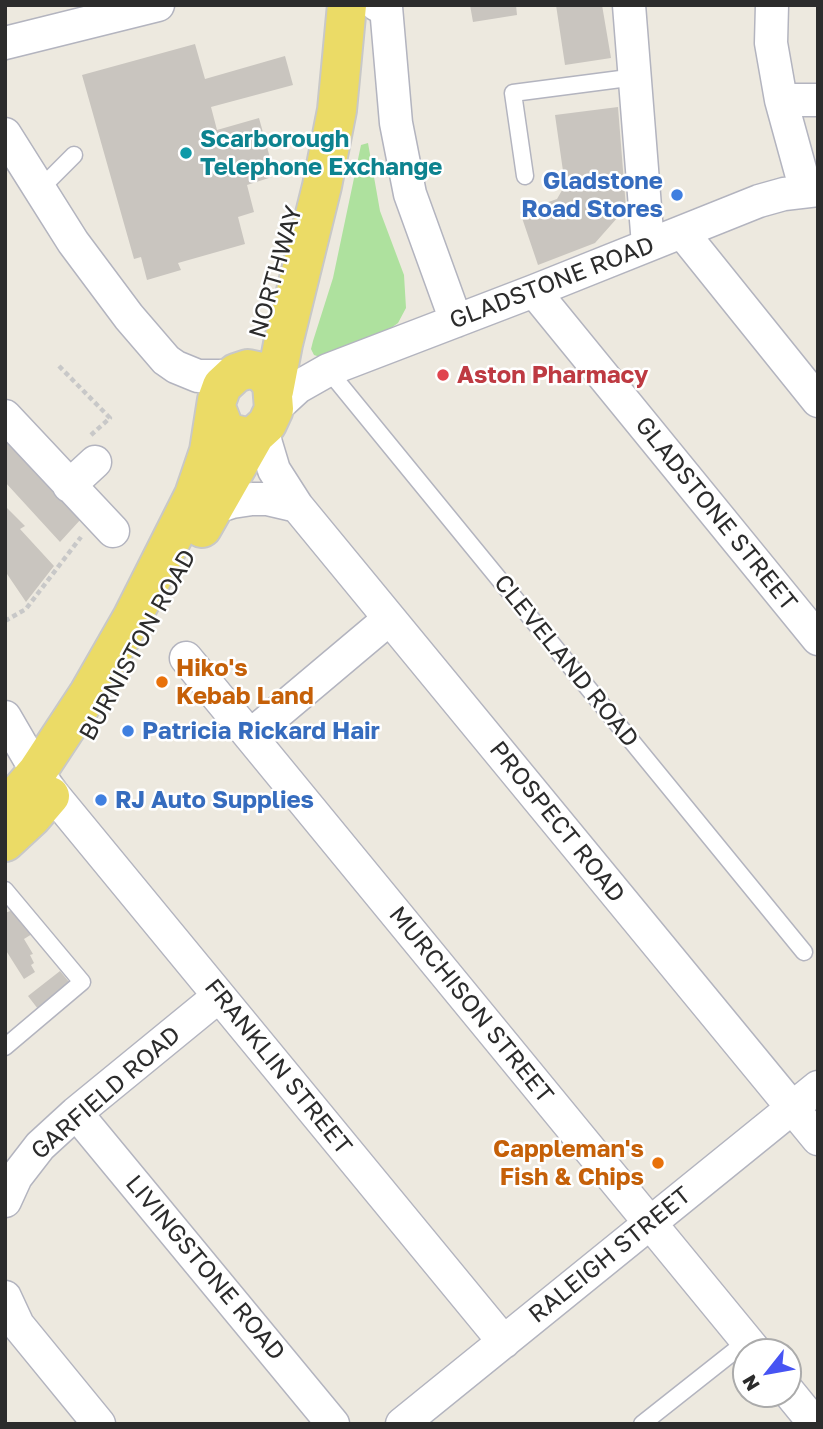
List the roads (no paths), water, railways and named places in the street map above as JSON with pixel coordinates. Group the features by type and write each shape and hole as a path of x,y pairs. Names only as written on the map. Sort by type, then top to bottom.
{"main road":[{"name":"NORTHWAY","path":"254,400 262,328 302,183 317,105 326,5"},
{"name":"NORTHWAY","path":"254,400 322,186 337,110 347,5"},
{"name":"BURNISTON ROAD","path":"5,809 45,783 107,706 153,624 212,508 254,400"},
{"name":"BURNISTON ROAD","path":"5,842 33,817 45,783 89,692 132,618 194,495 209,451 254,400"}],"street":[{"path":"5,43 158,5"},
{"path":"377,5 386,7 396,123 410,194 456,321"},
{"path":"629,5 649,245"},
{"path":"772,5 771,43 781,100 812,191"},
{"path":"781,100 818,100"},
{"name":"GLADSTONE ROAD","path":"5,134 73,242 166,360 176,367 254,400 759,201 812,191"},
{"path":"682,232 818,401"},
{"name":"GLADSTONE STREET","path":"534,291 818,639"},
{"name":"PROSPECT ROAD","path":"254,400 296,506 818,1139"},
{"path":"5,416 105,524"},
{"path":"69,486 95,462"},
{"path":"212,508 252,499 282,501 296,506"},
{"path":"250,736 389,619"},
{"name":"MURCHISON STREET","path":"186,658 744,1338"},
{"name":"FRANKLIN STREET","path":"5,717 45,783 504,1342"},
{"name":"GARFIELD ROAD","path":"5,1201 27,1161 76,1113 219,996"},
{"name":"RALEIGH STREET","path":"402,1424 818,1087"},
{"name":"LIVINGSTONE ROAD","path":"76,1113 333,1424"},
{"path":"5,1297 18,1325 99,1424"},
{"path":"802,1408 815,1424"}],"lane":[{"path":"525,176 513,93 636,77"},
{"path":"39,190 74,155"},
{"name":"CLEVELAND ROAD","path":"328,370 804,951"},
{"path":"5,890 82,982 5,1047"},
{"path":"642,1424 732,1360"}],"place":[{"name":"Scarborough Telephone Exchange","path":"186,153"},
{"name":"Gladstone Road Stores","path":"677,195"},
{"name":"Aston Pharmacy","path":"443,375"},
{"name":"Hiko's Kebab Land","path":"162,682"},
{"name":"Patricia Rickard Hair","path":"128,731"},
{"name":"RJ Auto Supplies","path":"101,800"},
{"name":"Cappleman's Fish & Chips","path":"658,1163"}]}
